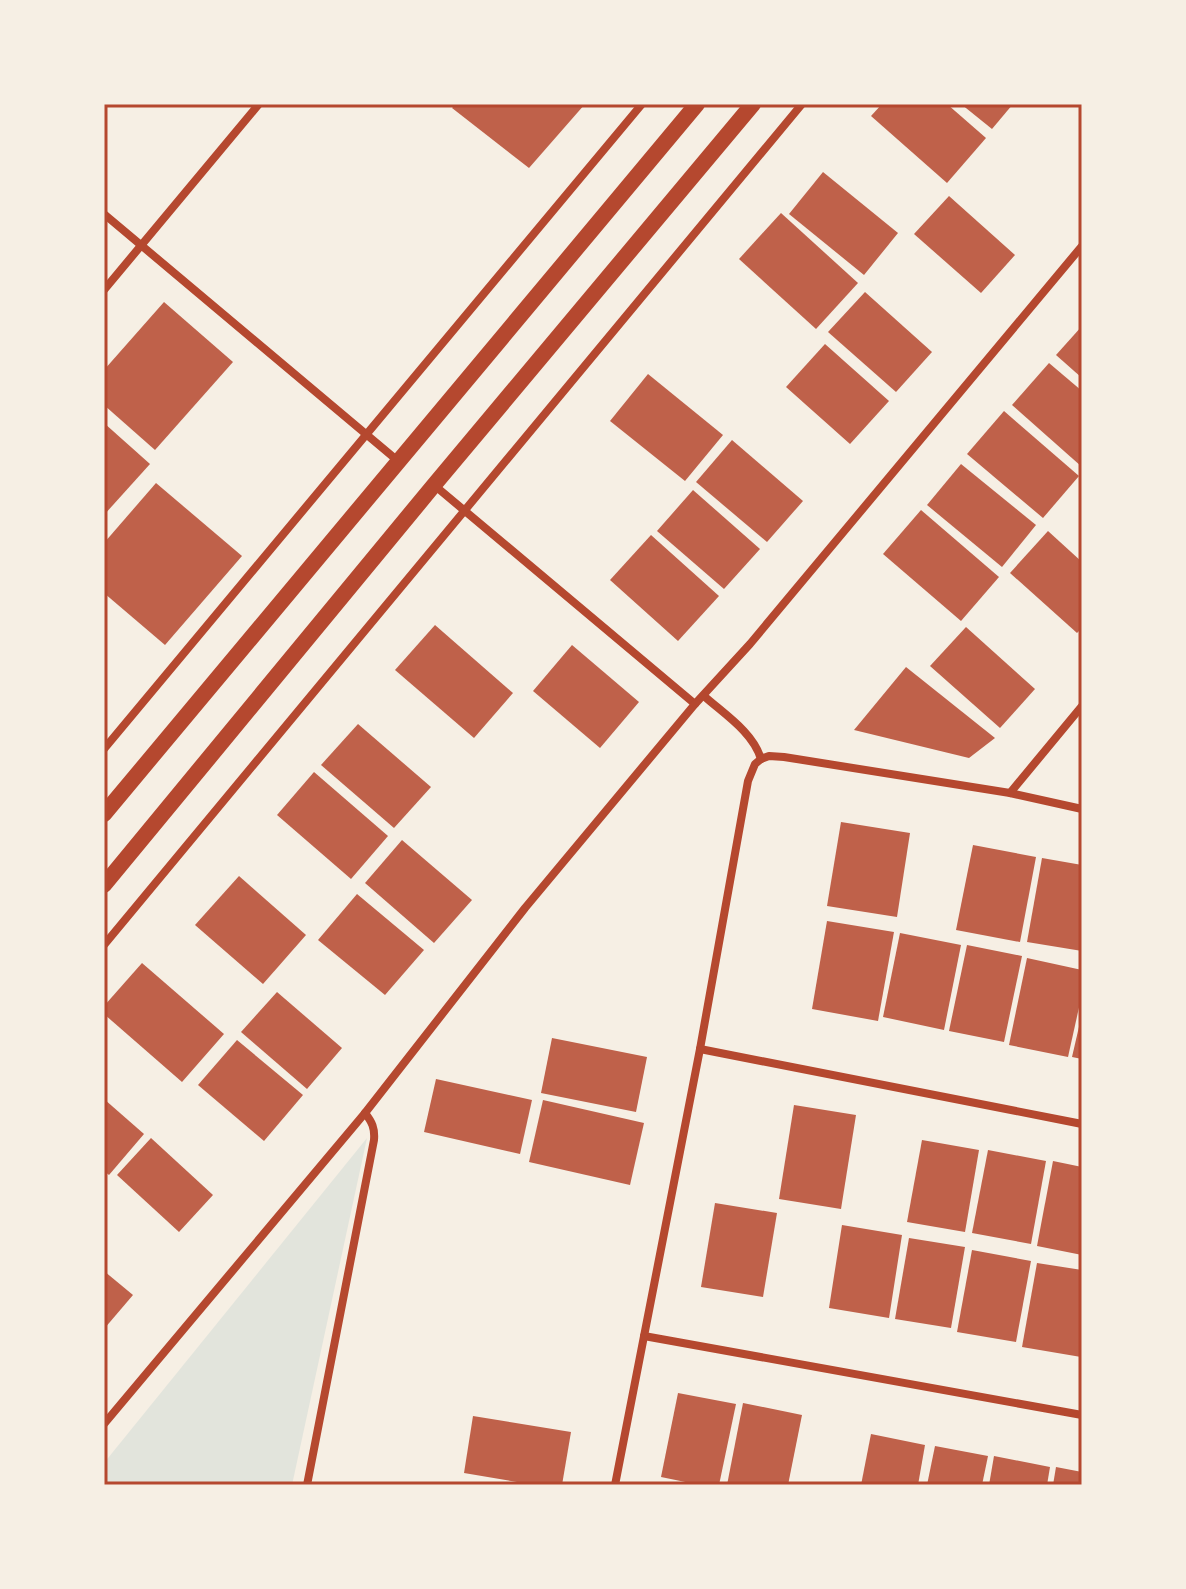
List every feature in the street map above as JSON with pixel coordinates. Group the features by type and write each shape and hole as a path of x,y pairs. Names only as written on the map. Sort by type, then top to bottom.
{"main road":[{"path":"104,814 697,104"},
{"path":"104,885 753,104"}],"street":[{"path":"104,290 259,104"},
{"path":"104,749 642,104"},
{"path":"104,945 802,104"},
{"path":"104,214 398,461"},
{"path":"104,1424 365,1113 525,908 1082,246"},
{"path":"434,485 695,704"},
{"path":"704,696 748,735 761,759"},
{"path":"1010,793 1082,706"},
{"path":"615,1485 700,1049 748,781 755,764 769,756 784,757 1010,793 1082,809"},
{"path":"700,1049 1082,1124"},
{"path":"307,1485 374,1140 372,1122 365,1113"},
{"path":"644,1336 1082,1415"}],"shaded area":[{"path":"367,1138 292,1485 104,1485 104,1463"}],"building":[{"path":"456,104 585,104 529,168 452,108"},
{"path":"882,104 947,104 986,138 947,183 871,116"},
{"path":"961,104 1013,104 992,129"},
{"path":"823,172 898,233 864,275 789,214"},
{"path":"949,196 1015,255 981,293 914,234"},
{"path":"781,213 858,283 816,329 739,259"},
{"path":"865,292 932,352 896,392 828,332"},
{"path":"164,302 233,362 155,450 104,405 104,370"},
{"path":"1082,326 1082,378 1056,355"},
{"path":"825,344 889,401 850,444 786,387"},
{"path":"1049,363 1082,391 1082,467 1012,405"},
{"path":"648,374 723,435 685,481 610,421"},
{"path":"1004,411 1079,476 1043,518 967,454"},
{"path":"104,423 150,464 104,515"},
{"path":"732,440 803,501 767,542 696,482"},
{"path":"961,464 1036,525 1002,567 927,505"},
{"path":"156,483 242,556 165,645 104,593 104,543"},
{"path":"693,490 760,549 724,589 657,531"},
{"path":"921,510 999,577 961,621 883,554"},
{"path":"1048,531 1082,562 1082,628 1077,633 1010,573"},
{"path":"651,535 719,596 678,641 610,580"},
{"path":"435,625 513,693 474,738 395,670"},
{"path":"966,627 1035,689 1000,728 930,666"},
{"path":"572,645 639,702 600,748 533,691"},
{"path":"906,667 995,738 969,758 854,730"},
{"path":"358,724 431,787 394,828 321,765"},
{"path":"314,772 388,836 351,879 277,815"},
{"path":"841,822 910,833 897,917 827,906"},
{"path":"402,840 472,900 434,943 365,883"},
{"path":"973,845 1036,857 1020,942 956,930"},
{"path":"1042,858 1082,865 1082,951 1027,942"},
{"path":"239,876 306,935 263,984 195,925"},
{"path":"357,894 424,950 385,995 318,940"},
{"path":"827,921 894,932 878,1021 812,1009"},
{"path":"900,933 961,945 944,1030 883,1017"},
{"path":"967,945 1022,956 1004,1042 949,1031"},
{"path":"1027,958 1082,970 1082,994 1068,1057 1009,1045"},
{"path":"142,963 224,1034 182,1082 104,1014 104,1006"},
{"path":"277,992 342,1048 307,1089 241,1032"},
{"path":"1082,1018 1082,1059 1072,1057"},
{"path":"552,1038 647,1057 636,1112 541,1093"},
{"path":"237,1040 303,1095 264,1141 198,1085"},
{"path":"436,1079 532,1100 520,1154 424,1132"},
{"path":"104,1099 144,1134 109,1175 104,1171"},
{"path":"543,1100 644,1123 630,1185 529,1162"},
{"path":"794,1105 856,1115 841,1209 779,1199"},
{"path":"151,1138 213,1195 179,1232 117,1175"},
{"path":"922,1140 979,1150 965,1232 907,1222"},
{"path":"988,1150 1046,1161 1031,1244 972,1233"},
{"path":"1053,1161 1082,1167 1082,1255 1037,1246"},
{"path":"715,1203 777,1213 763,1297 701,1287"},
{"path":"842,1225 902,1235 889,1318 829,1308"},
{"path":"909,1238 965,1247 951,1328 895,1319"},
{"path":"972,1250 1031,1261 1016,1342 957,1332"},
{"path":"1037,1263 1082,1270 1081,1357 1022,1347"},
{"path":"104,1271 133,1295 104,1329"},
{"path":"678,1393 736,1404 719,1485 700,1485 661,1477"},
{"path":"743,1403 802,1415 788,1485 727,1485"},
{"path":"473,1416 571,1432 562,1485 535,1485 464,1473"},
{"path":"871,1434 925,1445 918,1485 861,1485"},
{"path":"935,1446 988,1456 982,1485 927,1485"},
{"path":"994,1456 1050,1467 1047,1485 989,1485"},
{"path":"1056,1467 1082,1472 1082,1485 1053,1485"}]}
